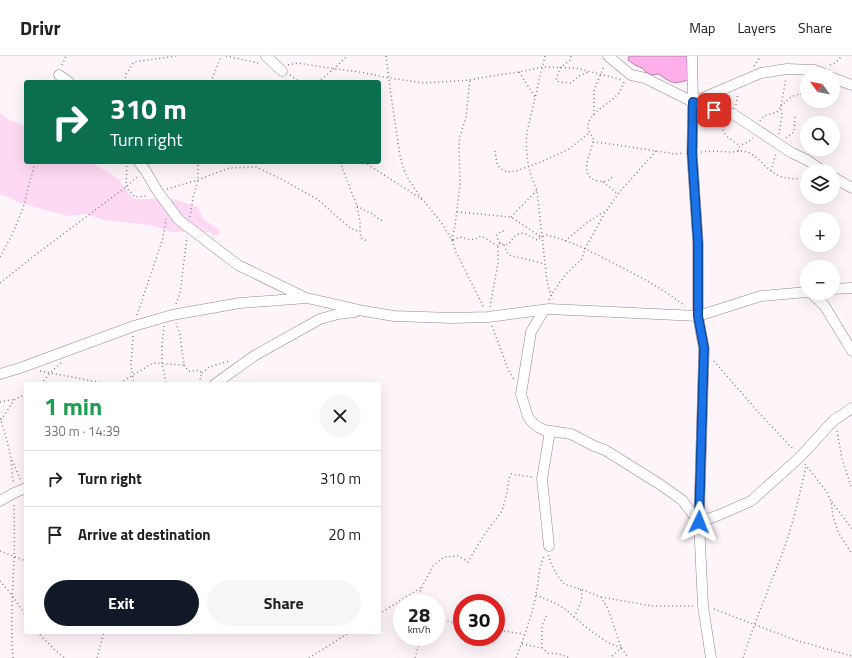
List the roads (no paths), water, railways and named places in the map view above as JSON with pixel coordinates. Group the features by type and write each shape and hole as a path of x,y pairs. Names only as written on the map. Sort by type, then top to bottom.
{"street":[{"path":"266,56 282,71"},
{"path":"692,56 692,153 698,243 698,316 704,348 699,522 703,606 711,658"},
{"path":"606,59 631,75 644,78 693,102 714,110 734,114 779,145 813,164"},
{"path":"693,102 761,73 787,69 800,69"},
{"path":"59,75 66,80"},
{"path":"840,81 852,85"},
{"path":"142,166 158,192 179,220 238,265 307,298 364,311 394,316 452,318 488,317 560,309 698,316 760,296 800,293"},
{"path":"840,181 852,188"},
{"path":"840,289 852,288"},
{"path":"0,374 134,326 172,315 240,303 307,298"},
{"path":"819,300 824,305 852,351"},
{"path":"544,310 531,332 521,394 528,416 533,424 550,431 571,434 605,450 682,500 699,522"},
{"path":"218,382 254,356 320,319 338,314 364,311"},
{"path":"699,522 751,501 800,457 834,420 852,408"},
{"path":"549,546 542,479 550,431"},
{"path":"0,501 21,490"}]}
